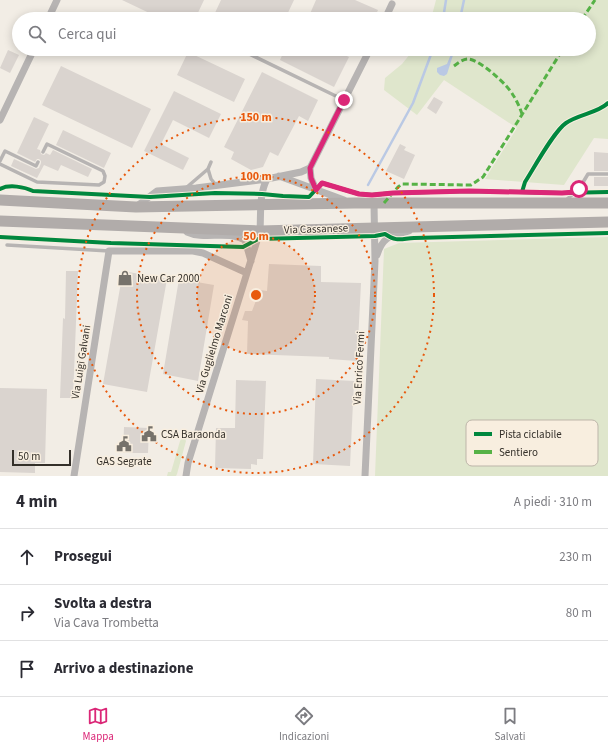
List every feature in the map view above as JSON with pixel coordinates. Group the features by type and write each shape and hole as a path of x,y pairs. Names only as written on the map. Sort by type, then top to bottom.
{"main road":[{"path":"5,201 136,207 354,203 608,202"},
{"name":"Via Cassanese","path":"0,221 260,231 608,222"}],"street":[{"path":"51,12 57,0"},
{"path":"388,12 393,2"},
{"path":"0,120 31,56"},
{"path":"316,190 311,178 310,168 366,56"},
{"path":"136,207 157,191 267,179 301,172 310,168"},
{"path":"279,176 329,196 354,203"},
{"name":"Via Guglielmo Marconi","path":"186,476 188,463 260,231 261,205 267,179"},
{"path":"0,194 5,201"},
{"name":"Via Enrico Fermi","path":"365,476 376,261 374,203"},
{"name":"Via Enrico Fermi","path":"376,261 381,245 389,236 422,226"},
{"path":"177,227 190,233 239,236 245,240 251,261"},
{"path":"109,251 193,251 203,253 247,273"},
{"name":"Via Luigi Galvani","path":"74,476 109,251"},
{"name":"Via Guglielmo Marconi","path":"180,476 188,463"}],"lane":[{"path":"253,56 344,100"},
{"path":"5,151 0,163 37,182 98,185 104,182 105,176 103,171 47,144 43,152"},
{"path":"0,148 36,166 38,162"},
{"path":"185,189 208,168 211,162"},
{"path":"208,168 211,179 217,185"},
{"path":"564,203 579,189 588,174 608,174"},
{"path":"7,245 109,251"}],"path":[{"path":"522,192 525,182 562,126 572,120 603,107 608,103"},
{"path":"514,192 528,192"}],"green space":[{"path":"436,0 608,0 608,139 594,138 564,185 485,179 517,128 444,80 417,115 384,90 385,78 402,64 408,56 596,56 596,12 433,12"},
{"path":"608,237 608,476 375,476 384,249 399,243"},
{"path":"182,438 186,441 177,474 176,476 167,476 168,472 171,472"}],"water":[{"path":"450,56 453,56 447,74 444,76 440,75 437,72 437,68 447,64"}],"building":[{"path":"122,0 204,0 198,12 147,12"},
{"path":"221,0 294,0 288,12 215,12"},
{"path":"316,0 355,0 378,10 377,12 311,12"},
{"path":"8,50 12,52 12,56 18,56 10,73 0,68"},
{"path":"186,56 196,56 245,79 234,102 177,75"},
{"path":"282,56 349,57 334,87 280,60"},
{"path":"61,66 151,109 132,148 42,105"},
{"path":"262,72 318,100 308,121 299,116 278,156 270,152 263,167 251,170 231,159 234,152 224,147"},
{"path":"174,91 221,114 209,138 173,120 161,144 189,158 183,170 144,151"},
{"path":"434,97 443,102 436,114 427,108"},
{"path":"34,117 49,124 37,149 40,150 41,154 44,155 46,153 50,155 53,150 92,169 88,177 61,165 58,171 44,165 37,178 11,166 14,159 36,169 39,168 41,161 39,159 35,162 17,153"},
{"path":"63,130 111,153 104,168 56,145"},
{"path":"400,144 406,147 404,150 415,155 404,179 386,171"},
{"path":"594,152 608,153 608,171 594,171"},
{"path":"594,177 608,177 608,186 594,186"},
{"path":"269,264 321,266 321,282 361,283 357,361 329,359 329,357 247,354 248,321 242,320 245,311 252,311 260,290 267,291"},
{"path":"66,271 78,271 73,398 60,398 63,318 65,319"},
{"path":"123,271 167,279 147,392 103,384"},
{"path":"179,279 214,285 198,381 163,374"},
{"path":"316,379 354,381 350,466 313,464"},
{"path":"236,380 266,381 263,459 257,459 257,465 251,464 251,469 215,468 216,428 235,428"},
{"path":"0,388 47,389 45,463 35,463 35,473 0,472"},
{"path":"124,427 149,428 148,453 123,453"}],"waterway":[{"path":"444,12 446,0"},
{"path":"461,12 464,0"},
{"path":"368,185 413,103 430,56"}],"marked path":[{"path":"587,12 595,0"},
{"path":"384,203 402,184 471,185 483,177 559,56"},
{"path":"454,66 462,60 468,59 479,63 499,79 510,91 522,114"}],"cycle path":[{"path":"522,192 525,182 550,141 561,127 571,120 599,109 608,103"},
{"path":"0,189 4,187 17,187 26,188 33,191 150,197 215,193 309,197 322,183 359,194 372,195 469,191 562,193 608,192"},
{"path":"0,237 111,243 243,247 258,239 375,236 385,234 399,239 608,233"}],"place":[{"name":"New Car 2000","path":"125,278"},
{"name":"CSA Baraonda","path":"149,434"},
{"name":"GAS Segrate","path":"124,444"}],"route":[{"path":"344,100 310,168 311,178 316,190 322,183 359,194 372,195 469,191 562,193 575,192 579,189"}]}
